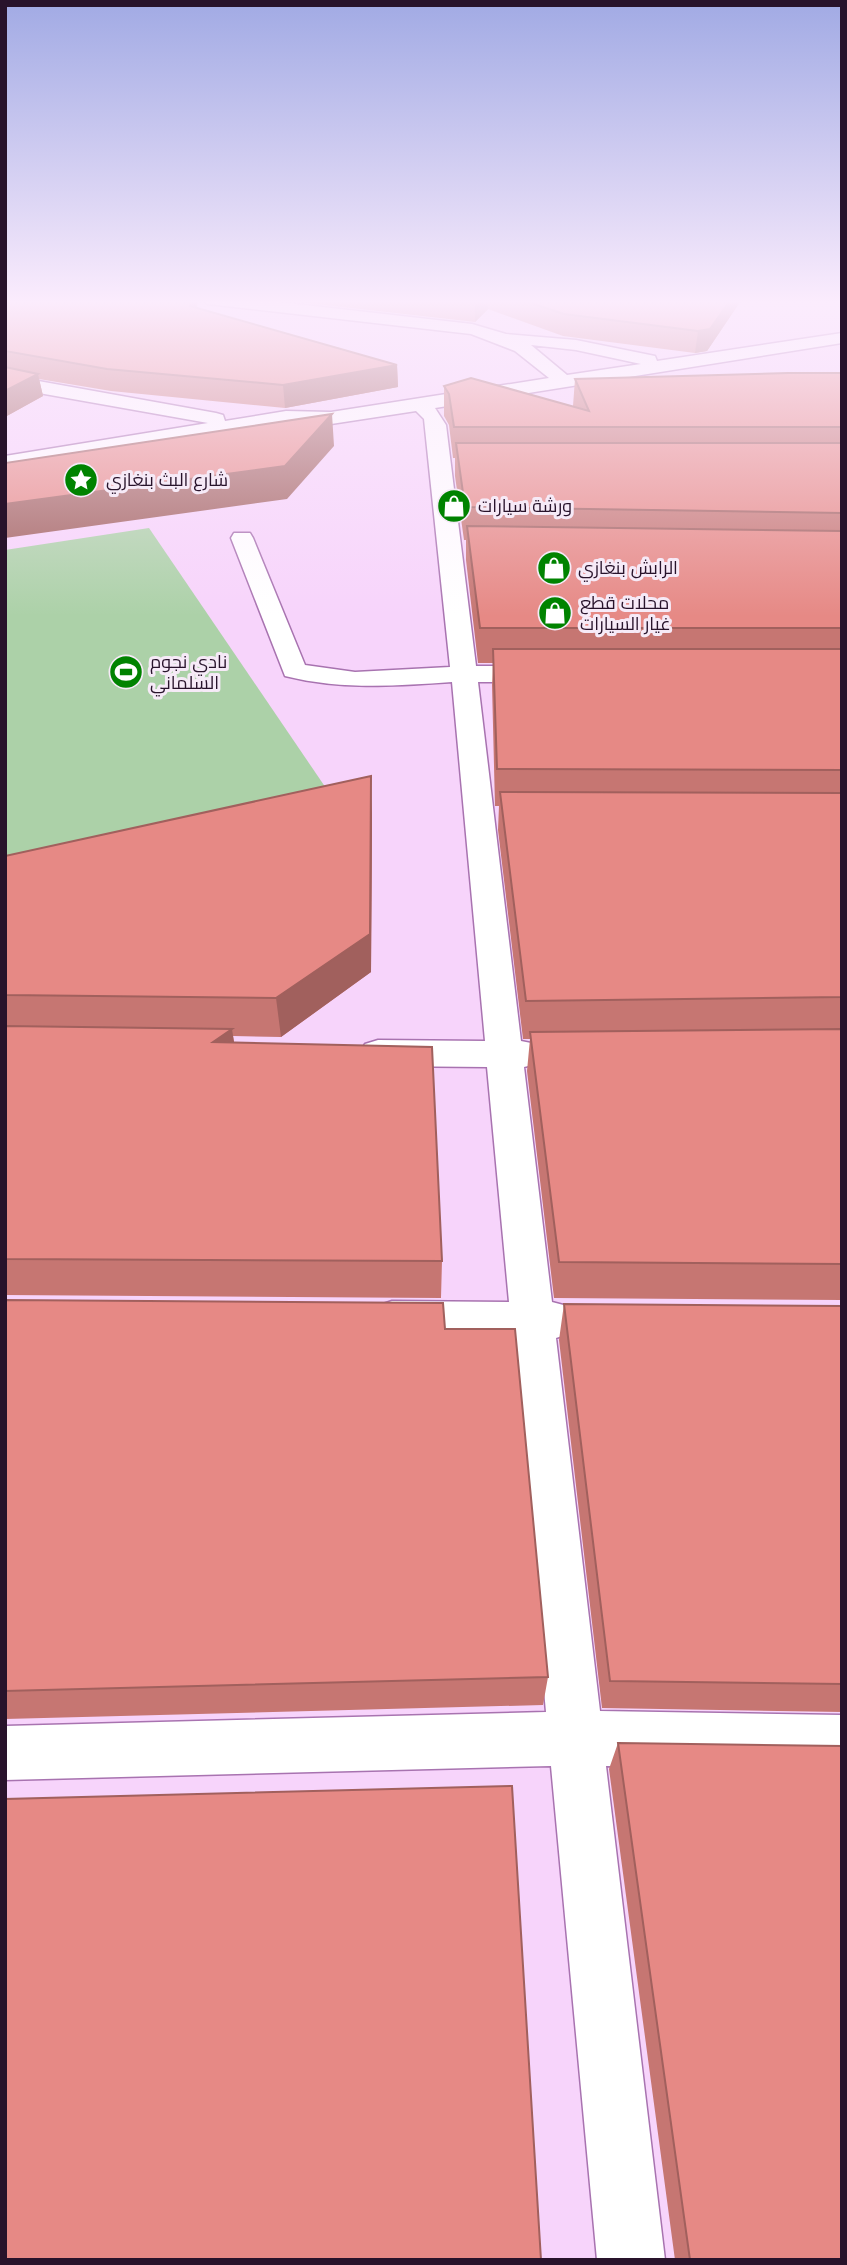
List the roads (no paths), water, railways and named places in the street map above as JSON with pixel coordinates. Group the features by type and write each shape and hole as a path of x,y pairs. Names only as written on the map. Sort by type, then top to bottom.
{"street":[{"path":"136,405 242,424"},
{"path":"5,477 296,429 331,418 416,405"},
{"path":"421,405 433,417 454,467 465,550 463,674 493,818 504,1055 631,2260"},
{"path":"5,462 298,416 331,418"},
{"path":"242,538 294,670 316,677 348,679 463,674 571,674"},
{"path":"351,1053 558,1054"},
{"path":"352,1318 599,1320"},
{"path":"5,1753 576,1738 842,1742"}],"place":[{"name":"شارع البث بنغازي","path":"81,480"},
{"name":"ورشة سيارات","path":"454,506"},
{"name":"الرابش بنغازي","path":"554,568"},
{"name":"محلات قطع غيار السيارات","path":"555,613"},
{"name":"نادي نجوم السلماني","path":"126,672"}]}
